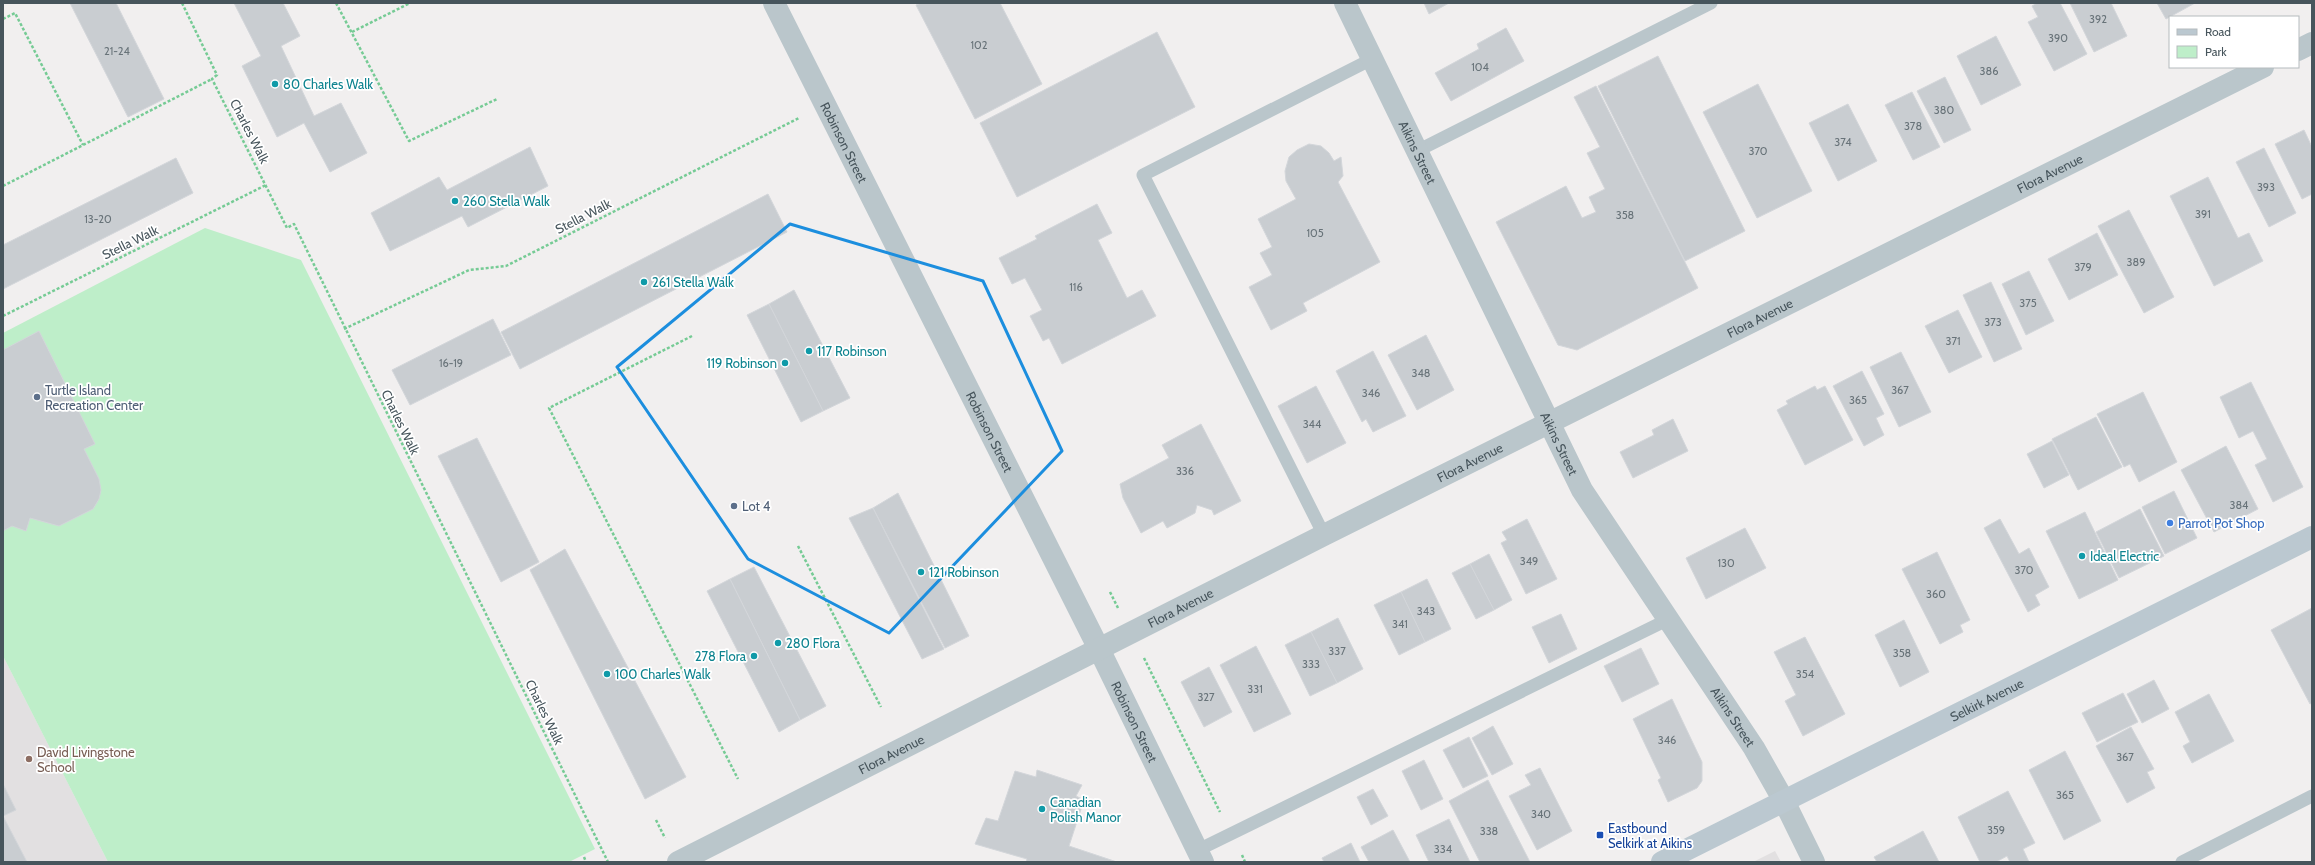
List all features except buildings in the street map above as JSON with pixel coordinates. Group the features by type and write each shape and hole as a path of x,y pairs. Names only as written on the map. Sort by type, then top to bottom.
{"main road":[{"name":"Selkirk Avenue","path":"1662,862 2312,537"}],"street":[{"name":"Robinson Street","path":"774,3 1099,649 1200,856"},
{"name":"Aikins Street","path":"1345,3 1548,423 1582,490 1667,620 1754,748 1784,801 1814,862"},
{"path":"2299,50 2312,43"},
{"name":"Flora Avenue","path":"678,862 1324,535 2261,68"}],"lane":[{"path":"1416,151 1711,3"},
{"path":"1324,535 1143,175 1372,59"},
{"path":"1200,856 1231,833 1667,620"},
{"path":"2182,862 2312,796"}],"path":[{"name":"Charles Walk","path":"182,3 217,75 212,79 287,228 294,224 344,329 608,862"},
{"path":"336,3 408,141 497,99"},
{"path":"352,32 410,3"},
{"path":"3,19 15,13 83,145"},
{"path":"3,186 212,79"},
{"name":"Stella Walk","path":"344,329 469,270 506,266 825,105"},
{"name":"Stella Walk","path":"3,316 266,185"},
{"path":"692,336 549,408 738,779"},
{"path":"798,546 881,707"},
{"path":"1110,592 1132,632 1245,862"},
{"path":"584,857 586,862"}],"highlighted area":[{"path":"790,224 983,281 1062,451 889,633 748,559 617,367"}],"shaded area":[{"name":"David Livingstone School","path":"3,656 108,862 3,862"},
{"path":"1775,851 1781,862 1753,862"}],"green space":[{"path":"205,228 301,260 595,849 569,862 108,862 3,656 3,333"}],"place":[{"name":"80 Charles Walk","path":"275,84"},
{"name":"260 Stella Walk","path":"455,201"},
{"name":"261 Stella Walk","path":"644,282"},
{"name":"117 Robinson","path":"809,351"},
{"name":"119 Robinson","path":"785,363"},
{"name":"Turtle Island Recreation Center","path":"37,397"},
{"name":"Lot 4","path":"734,506"},
{"name":"Parrot Pot Shop","path":"2170,523"},
{"name":"Ideal Electric","path":"2082,556"},
{"name":"121 Robinson","path":"921,572"},
{"name":"280 Flora","path":"778,643"},
{"name":"278 Flora","path":"754,656"},
{"name":"100 Charles Walk","path":"607,674"},
{"name":"David Livingstone School","path":"29,759"},
{"name":"Canadian Polish Manor","path":"1042,809"},
{"name":"Eastbound Selkirk at Aikins","path":"1600,835"}]}
